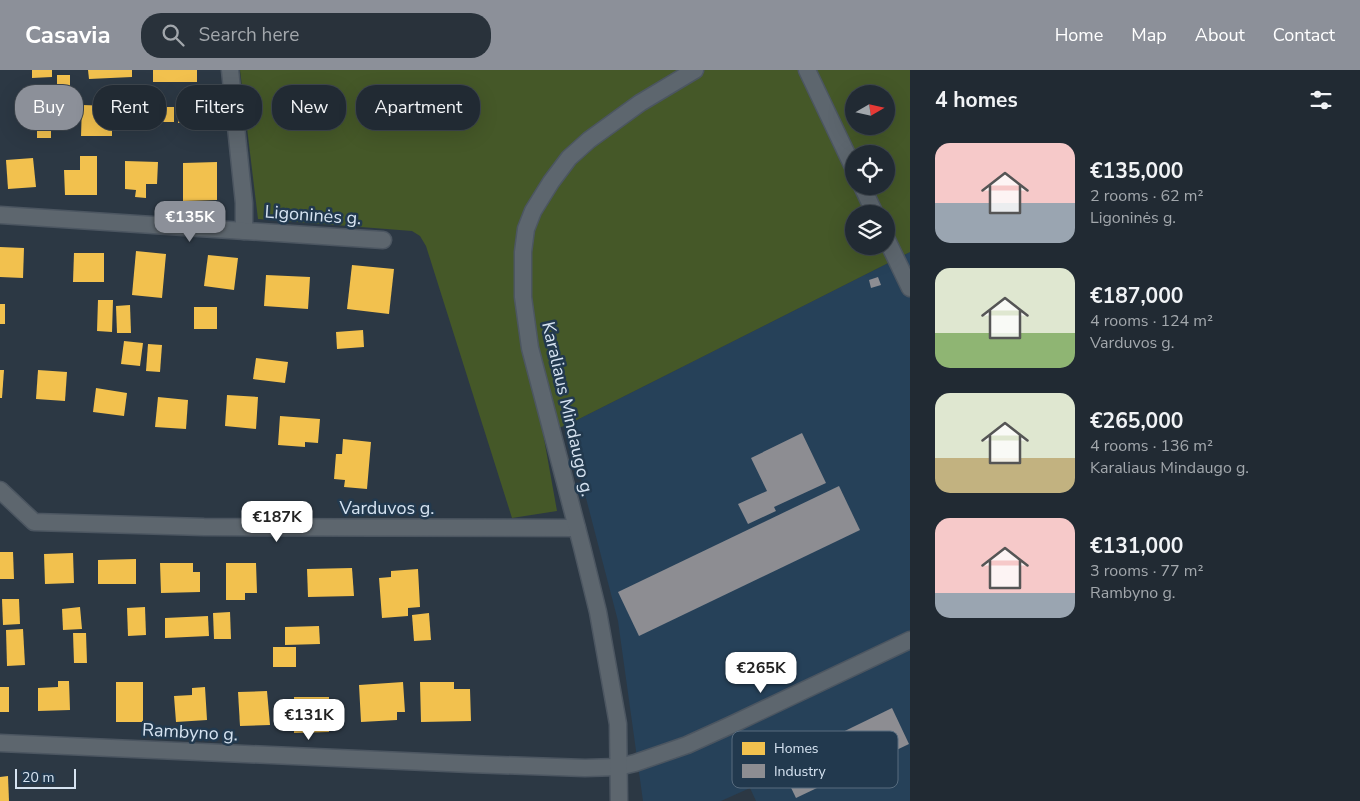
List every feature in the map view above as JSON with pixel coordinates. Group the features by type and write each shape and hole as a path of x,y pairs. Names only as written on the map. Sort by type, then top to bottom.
{"street":[{"path":"230,70 244,203 244,231"},
{"name":"Karaliaus Mindaugo g.","path":"619,801 618,724 598,612 530,348 524,297 523,252 526,229 533,211 542,195 569,158 589,140 640,103 695,70"},
{"path":"807,70 845,150"},
{"name":"Ligoninės g.","path":"0,215 383,240"},
{"path":"894,255 910,288"},
{"name":"Varduvos g.","path":"0,490 34,522 214,527 577,528"},
{"name":"Rambyno g.","path":"0,743 460,764 586,768 618,767 687,745 910,640"}],"shaded area":[{"path":"910,252 910,801 756,801 750,788 721,801 643,801 618,621 567,425"}],"green space":[{"path":"240,70 910,70 910,252 567,425 543,433 557,511 512,518 426,246 420,236 412,231 258,219 247,130 262,130 262,85 242,85"}],"building: Homes":[{"path":"32,70 52,70 52,77 32,78"},
{"path":"88,70 132,70 132,77 89,79"},
{"path":"153,70 197,70 197,82 153,82"},
{"path":"57,75 70,75 70,85 57,85"},
{"path":"83,105 93,105 93,130 112,130 112,136 81,136 81,130 83,130"},
{"path":"166,107 174,107 174,122 166,122"},
{"path":"37,130 51,130 51,138 37,138"},
{"path":"80,156 97,156 97,195 65,195 64,170 80,170"},
{"path":"33,158 36,187 8,189 6,160"},
{"path":"125,161 158,162 157,184 146,184 146,198 135,197 136,190 125,189"},
{"path":"217,162 217,200 183,201 183,163"},
{"path":"0,247 24,248 23,278 0,277"},
{"path":"136,251 166,254 162,298 132,295"},
{"path":"74,253 104,253 104,282 73,282"},
{"path":"208,255 238,258 234,290 204,286"},
{"path":"352,265 394,269 389,314 347,309"},
{"path":"266,275 310,277 308,309 264,306"},
{"path":"98,300 113,300 112,332 97,331"},
{"path":"0,304 5,304 5,324 0,324"},
{"path":"130,305 131,333 117,333 116,306"},
{"path":"194,307 217,307 217,329 194,329"},
{"path":"363,330 364,347 337,349 336,332"},
{"path":"124,341 143,343 140,366 121,364"},
{"path":"148,344 162,345 160,372 146,371"},
{"path":"256,358 288,362 285,383 253,379"},
{"path":"0,370 4,370 2,398 0,398"},
{"path":"38,370 67,372 65,401 36,399"},
{"path":"96,388 127,393 124,416 93,412"},
{"path":"227,395 258,397 256,429 225,426"},
{"path":"158,397 188,400 186,429 155,427"},
{"path":"280,416 320,419 318,443 305,442 305,447 278,445"},
{"path":"343,439 371,442 367,489 344,487 345,480 334,479 336,454 342,454"},
{"path":"0,552 13,552 14,579 0,579"},
{"path":"73,553 74,583 45,584 44,554"},
{"path":"136,559 136,584 98,584 98,560"},
{"path":"160,563 193,563 193,572 200,572 200,592 161,593"},
{"path":"226,563 256,563 257,593 245,593 245,600 226,600"},
{"path":"352,568 354,596 308,597 307,569"},
{"path":"418,569 420,607 408,608 408,616 382,618 379,578 391,577 391,571"},
{"path":"2,599 19,599 20,624 3,625"},
{"path":"80,607 82,629 63,630 62,609"},
{"path":"145,607 146,635 128,636 127,608"},
{"path":"230,612 231,639 214,639 213,613"},
{"path":"429,613 431,640 414,641 412,615"},
{"path":"208,616 209,636 165,638 165,618"},
{"path":"319,626 320,644 285,645 285,627"},
{"path":"23,629 25,665 7,666 6,630"},
{"path":"73,633 86,633 87,663 74,663"},
{"path":"273,647 296,647 296,667 273,667"},
{"path":"58,681 69,681 70,710 38,711 38,688 58,687"},
{"path":"116,682 143,682 143,722 116,722"},
{"path":"403,682 405,712 397,712 397,720 361,722 359,685"},
{"path":"420,682 454,682 454,689 470,689 471,721 421,722"},
{"path":"0,687 9,687 9,712 0,712"},
{"path":"205,687 207,720 176,722 174,696 192,695 192,688"},
{"path":"267,691 270,725 240,726 238,692"},
{"path":"294,697 329,697 329,732 294,733"},
{"path":"8,776 9,801 0,801 0,777"}],"building: Industry":[{"path":"878,277 881,285 871,288 869,280"},
{"path":"802,433 826,483 774,507 776,511 748,524 738,504 767,491 751,458"},
{"path":"839,486 860,530 639,636 618,592"},
{"path":"892,708 909,744 898,749 898,731 845,731"},
{"path":"791,788 817,788 796,798"}]}
